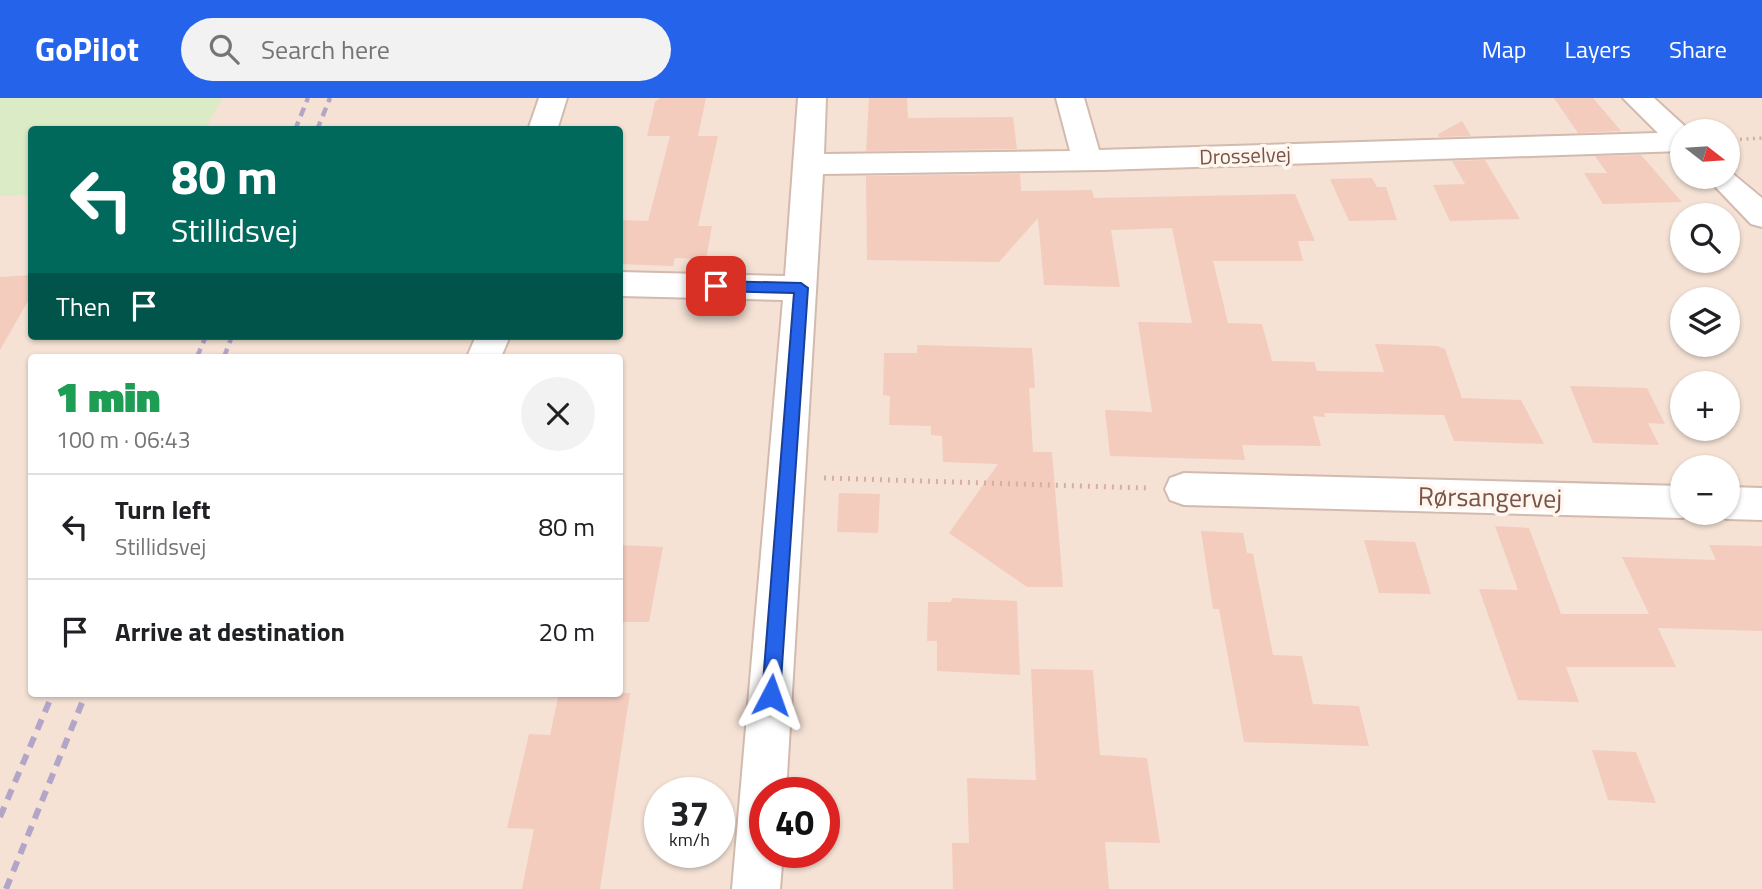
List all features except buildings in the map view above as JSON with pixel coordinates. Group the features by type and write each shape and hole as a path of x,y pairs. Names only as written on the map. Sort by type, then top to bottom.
{"street":[{"path":"543,126 553,98"},
{"path":"756,889 788,477 812,98"},
{"path":"1070,98 1087,160"},
{"path":"1637,98 1670,130"},
{"name":"Drosselvej","path":"808,164 1087,160 1670,141"},
{"path":"1734,189 1762,216"},
{"path":"623,284 801,288"},
{"name":"Rørsangervej","path":"1184,489 1670,502"},
{"path":"1740,503 1762,504"}],"path":[{"path":"1740,139 1762,138"},
{"path":"788,477 1184,489"}],"shaded area":[{"path":"0,98 1762,98 1762,889 0,889"}],"green space":[{"path":"0,98 222,98 207,126 28,126 28,195 0,196"}],"railway":[{"path":"297,126 308,98"},
{"path":"319,126 330,98"},
{"path":"198,354 204,340"},
{"path":"225,354 230,340"},
{"path":"0,817 51,697"},
{"path":"6,889 84,697"}],"route":[{"path":"716,286 801,288 771,695"}]}
